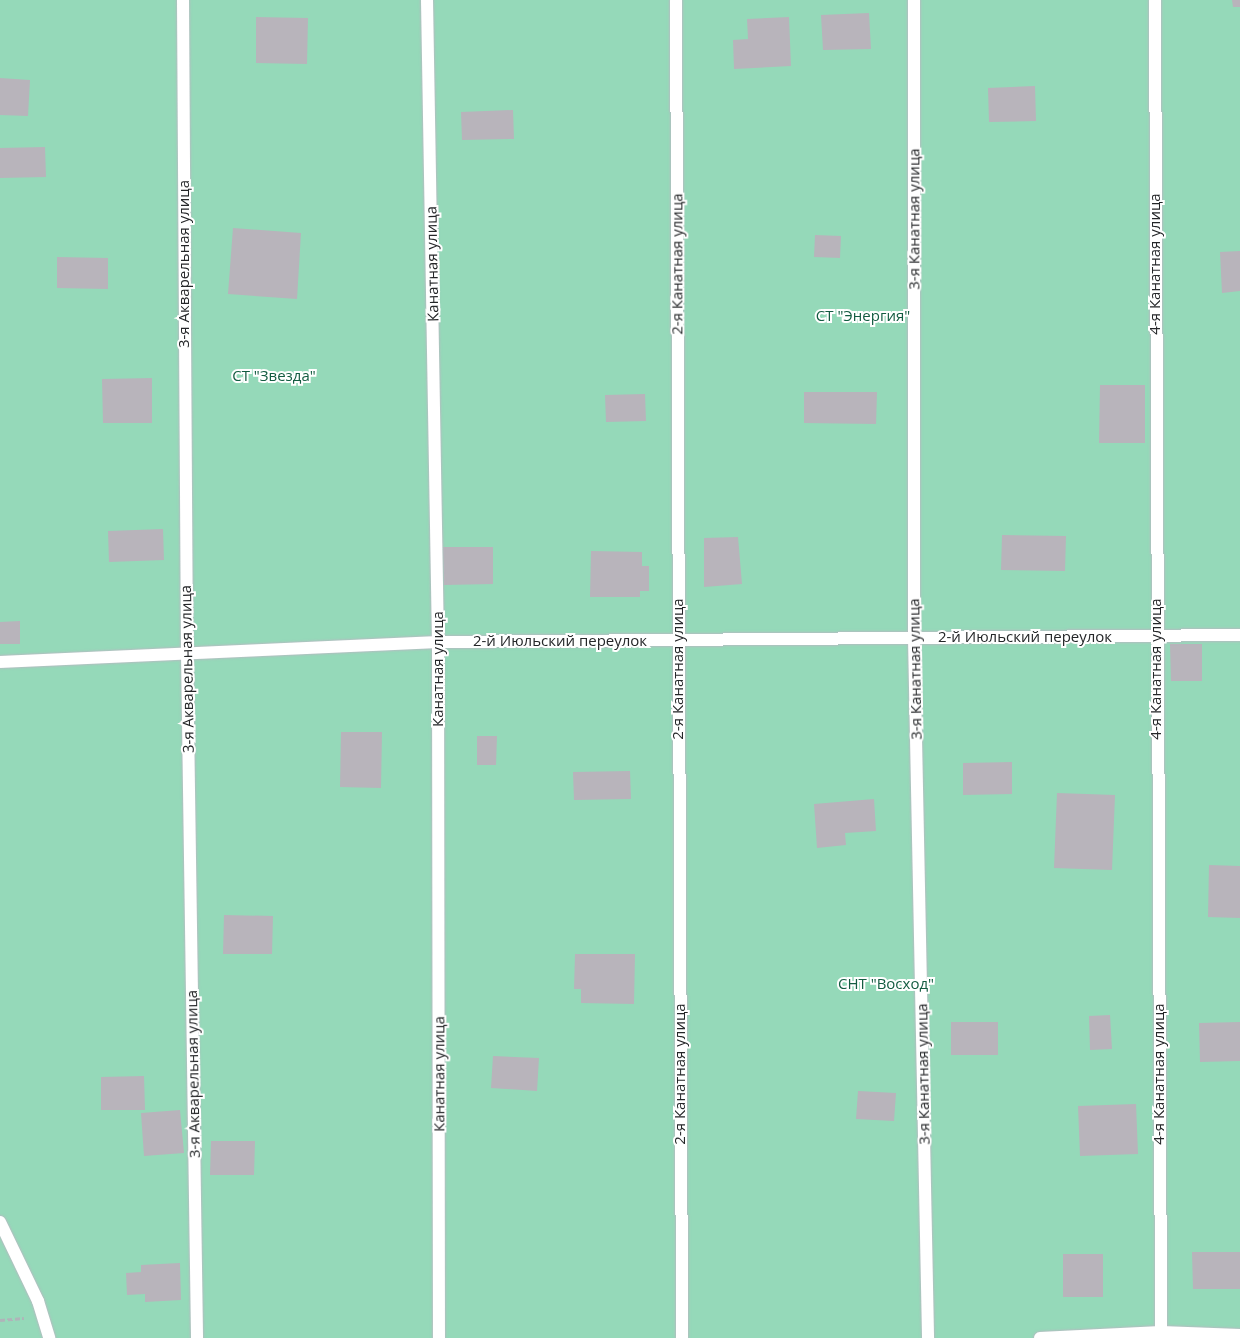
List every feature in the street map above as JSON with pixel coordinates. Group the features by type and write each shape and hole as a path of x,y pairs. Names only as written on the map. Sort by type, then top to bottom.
{"lane":[{"name":"3-я Акварельная улица","path":"183,0 187,653 196,1338"},
{"name":"Канатная улица","path":"427,0 438,642 439,1338"},
{"name":"2-я Канатная улица","path":"676,0 682,1338"},
{"name":"3-я Канатная улица","path":"914,0 914,638 928,1338"},
{"name":"4-я Канатная улица","path":"1155,0 1156,636 1161,1335"},
{"name":"2-й Июльский переулок","path":"0,662 438,642 1240,635"},
{"path":"0,1222 38,1301 49,1338"},
{"path":"1040,1338 1240,1334"}],"green space":[{"path":"0,0 1240,0 1240,1338 0,1338"}],"building":[{"path":"1232,0 1240,0 1240,7 1233,7"},
{"path":"869,13 871,49 823,50 821,15"},
{"path":"256,17 308,18 307,64 256,63"},
{"path":"789,17 791,66 734,69 733,40 748,39 747,19"},
{"path":"0,78 30,80 28,116 0,115"},
{"path":"1035,86 1036,121 989,122 988,88"},
{"path":"513,110 514,139 462,140 461,112"},
{"path":"45,147 46,177 0,178 0,148"},
{"path":"233,228 301,233 297,299 228,294"},
{"path":"815,235 841,236 840,258 814,257"},
{"path":"1240,251 1240,291 1222,293 1220,252"},
{"path":"57,257 108,258 108,289 57,288"},
{"path":"152,378 152,423 103,423 102,379"},
{"path":"1100,385 1145,385 1145,443 1099,443"},
{"path":"804,392 877,392 876,424 804,423"},
{"path":"645,394 646,421 606,422 605,395"},
{"path":"163,529 164,560 109,562 108,531"},
{"path":"1002,535 1066,536 1065,571 1001,570"},
{"path":"738,537 742,584 704,587 704,538"},
{"path":"443,547 493,547 493,584 444,585"},
{"path":"591,551 642,552 642,566 649,566 649,591 640,591 640,597 590,597"},
{"path":"20,621 20,644 0,644 0,622"},
{"path":"1170,644 1202,644 1202,681 1171,681"},
{"path":"341,732 382,732 381,788 340,787"},
{"path":"477,736 497,736 496,765 477,765"},
{"path":"1012,762 1012,794 963,795 963,763"},
{"path":"630,771 631,799 574,800 573,772"},
{"path":"1057,793 1115,795 1112,870 1054,868"},
{"path":"874,799 876,831 845,833 846,845 817,848 814,804"},
{"path":"1209,865 1240,866 1240,918 1208,917"},
{"path":"224,915 273,916 272,954 223,954"},
{"path":"575,954 635,954 634,1004 581,1003 581,989 574,989"},
{"path":"1110,1015 1112,1049 1090,1050 1089,1016"},
{"path":"951,1022 998,1022 998,1055 951,1055"},
{"path":"1240,1022 1240,1061 1200,1062 1199,1023"},
{"path":"493,1056 539,1058 537,1091 491,1088"},
{"path":"144,1076 145,1110 101,1110 101,1077"},
{"path":"858,1091 896,1093 894,1121 856,1119"},
{"path":"1136,1104 1138,1154 1080,1156 1078,1106"},
{"path":"180,1110 184,1153 144,1156 141,1113"},
{"path":"211,1141 255,1141 254,1175 210,1175"},
{"path":"1192,1252 1240,1252 1240,1289 1193,1289"},
{"path":"1063,1254 1103,1254 1103,1297 1063,1297"},
{"path":"180,1263 181,1300 145,1302 145,1294 127,1295 126,1273 141,1272 141,1265"}],"park label":[{"name":"СТ \"Энергия\"","path":"863,316"},
{"name":"СТ \"Звезда\"","path":"274,376"},
{"name":"СНТ \"Восход\"","path":"886,984"}]}
